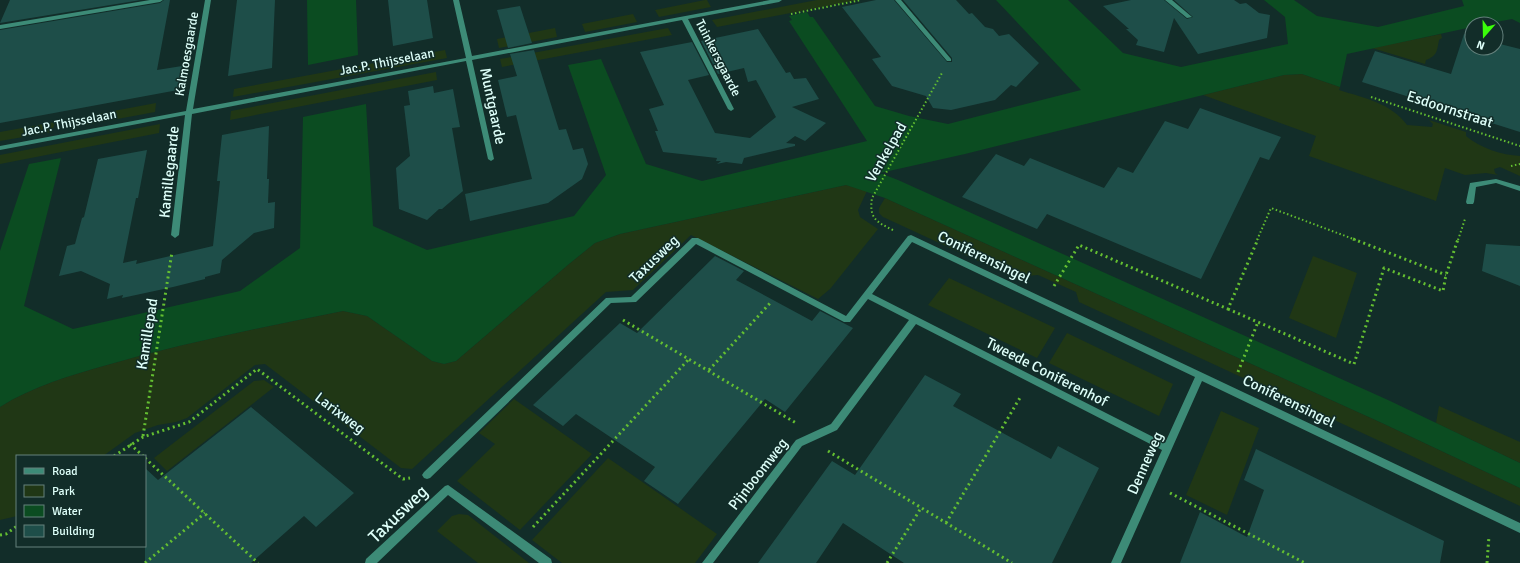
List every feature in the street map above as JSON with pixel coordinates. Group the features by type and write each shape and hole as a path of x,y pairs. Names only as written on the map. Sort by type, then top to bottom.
{"street":[{"path":"0,27 160,0"},
{"name":"Kalmoesgaarde","path":"189,112 208,0"},
{"name":"Muntgaarde","path":"456,0 491,159"},
{"name":"Jac.P. Thijsselaan","path":"0,148 779,0"},
{"path":"898,0 949,60"},
{"path":"1168,0 1189,17"},
{"name":"Tuinkersgaarde","path":"684,18 731,109"},
{"name":"Kamillegaarde","path":"175,236 189,112"},
{"path":"1470,202 1473,185 1496,181 1520,189"},
{"path":"867,295 911,238"},
{"name":"Coniferensingel","path":"911,238 1520,528"},
{"name":"Taxusweg","path":"427,475 609,300 633,300 696,240 847,320 867,295"},
{"name":"Tweede Coniferenhof","path":"867,295 1168,449"},
{"name":"Pijnboomweg","path":"707,563 799,443 834,427 914,320"},
{"name":"Denneweg","path":"1116,563 1200,376"},
{"name":"Taxusweg","path":"370,563 448,489 520,541"},
{"path":"520,541 547,563"}],"path":[{"name":"Venkelpad","path":"911,238 881,225 872,217 870,209 872,198 922,111 949,60"},
{"name":"Esdoornstraat","path":"1371,97 1520,146"},
{"path":"1043,302 1079,245 1354,364 1384,268 1443,291 1446,275 1470,202"},
{"path":"1228,309 1271,208 1446,275"},
{"name":"Kamillepad","path":"143,437 175,236"},
{"path":"709,370 784,287"},
{"path":"602,307 709,370 921,508 1012,563"},
{"path":"1242,360 1258,322"},
{"path":"520,541 689,359"},
{"name":"Larixweg","path":"115,455 130,444 143,437 189,422 257,369 402,479 427,475"},
{"path":"946,523 1030,379"},
{"path":"130,444 142,455"},
{"path":"146,459 258,563"},
{"path":"1152,483 1305,563"},
{"path":"887,563 921,508"},
{"path":"145,563 205,514"},
{"path":"1487,563 1491,514"},
{"path":"0,535 6,534 16,527"}],"green space":[{"path":"707,0 711,7 659,17 655,10"},
{"path":"817,0 858,0 717,27 712,20"},
{"path":"633,14 637,22 585,32 582,24"},
{"path":"555,28 557,37 499,48 497,39"},
{"path":"668,28 672,35 502,67 500,59"},
{"path":"1441,34 1442,38 1439,40 1436,53 1426,60 1425,64 1372,48"},
{"path":"445,50 447,58 233,97 234,89"},
{"path":"436,72 437,80 230,120 231,111"},
{"path":"1302,74 1340,87 1339,90 1385,106 1393,111 1407,125 1432,127 1433,124 1429,120 1466,132 1466,136 1478,144 1492,150 1520,156 1520,176 1500,167 1494,169 1495,173 1498,175 1486,173 1465,175 1445,168 1436,201 1309,156 1316,136 1203,95 1284,75"},
{"path":"156,103 155,112 85,125 87,116"},
{"path":"55,122 52,132 0,141 0,132"},
{"path":"160,124 159,133 0,164 0,155"},
{"path":"846,185 867,191 858,210 860,217 878,229 830,289 818,299 691,235 633,290 606,292 412,469 401,468 265,364 255,365 187,418 176,422 158,425 135,433 104,455 16,455 16,516 0,520 0,407 38,387 79,373 195,342 343,311 367,316 432,361 444,364 456,361 595,243 620,234"},
{"path":"885,198 1382,423 1520,488 1520,506 1079,302 1076,292 1038,275 1013,277 883,217 879,213 879,208"},
{"path":"1313,256 1357,273 1336,338 1289,318"},
{"path":"949,278 1055,328 1037,358 928,305"},
{"path":"1067,333 1173,384 1159,416 1049,363"},
{"path":"264,380 274,387 167,471 154,458 254,381"},
{"path":"514,399 592,454 520,530 457,481 495,444 479,433"},
{"path":"1439,406 1520,442 1520,463 1436,423"},
{"path":"1221,411 1259,428 1227,515 1186,495"},
{"path":"608,458 717,534 695,563 562,563 532,540"},
{"path":"459,514 468,515 529,563 478,563 437,531 452,516"}],"water":[{"path":"307,0 356,0 358,55 308,65"},
{"path":"996,0 1068,0 1123,53 1181,67 1288,44 1285,17 1264,0 1294,0 1317,16 1378,27 1464,6 1462,0 1520,0 1520,23 1512,19 1504,21 1504,16 1464,16 1464,29 1347,54 1340,87 1302,74 1284,75 965,154 880,173 1388,400 1520,463 1520,488 1382,423 885,198 846,185 620,234 595,243 456,361 444,364 432,361 367,316 343,311 195,342 107,365 38,387 0,407 0,251 29,164 61,158 24,306 73,329 240,291 300,248 303,117 366,104 373,226 427,250 574,216 606,175 568,65 601,59 646,164 702,181 867,141 789,21 792,20 789,16 807,12 810,17 813,17 875,106 909,116 948,124 1081,90"}],"building":[{"path":"10,0 141,0 0,23"},
{"path":"164,0 170,0 157,70 182,66 178,90 0,123 0,30 160,3"},
{"path":"237,0 275,0 272,68 228,76"},
{"path":"388,0 427,0 433,38 393,46"},
{"path":"876,0 894,0 947,62 952,62 952,58 903,0 956,0 969,14 972,13 985,27 993,29 999,36 1009,34 1039,63 1016,87 1011,85 995,100 951,110 933,108 926,96 892,86 872,59 881,57 842,7"},
{"path":"1131,0 1164,0 1187,19 1193,17 1174,0 1234,0 1240,4 1246,3 1259,13 1270,15 1267,38 1198,54 1174,18 1164,52 1136,45 1138,40 1126,29 1129,29 1103,6"},
{"path":"520,6 532,43 508,48 497,10"},
{"path":"758,29 786,73 790,72 794,79 806,78 819,99 792,107 826,123 805,141 795,136 786,143 795,144 795,146 744,158 742,164 726,162 717,164 721,161 716,161 717,158 663,152 655,131 658,131 649,109 664,105 640,52 692,42 709,75 688,80 715,133 750,138 776,117 756,80 748,82 744,68 718,74 701,41"},
{"path":"1464,34 1464,56 1504,56 1504,45 1520,49 1520,132 1362,82 1375,51 1451,74"},
{"path":"534,50 559,130 566,129 573,150 583,148 588,164 582,179 548,203 470,221 465,194 532,179 516,115 507,117 498,80 517,76 510,54"},
{"path":"433,86 434,93 453,89 460,127 452,128 463,191 427,220 399,209 396,168 410,156 404,106 410,105 408,91"},
{"path":"1200,108 1281,137 1269,160 1260,157 1201,279 1047,214 1037,229 962,197 996,154 1024,166 1030,158 1104,188 1118,167 1133,173 1165,121 1188,129"},
{"path":"269,126 267,179 269,179 268,203 275,202 274,228 254,233 222,260 220,273 205,277 205,279 173,287 122,298 123,295 107,299 110,284 81,271 59,276 67,246 75,244 82,218 84,217 98,159 147,150 123,263 137,260 136,264 213,246 220,181 217,181 222,135"},
{"path":"1486,244 1520,246 1520,286 1482,271"},
{"path":"715,256 744,271 736,280 812,321 820,311 853,328 785,412 765,399 678,504 644,481 655,467 576,414 563,426 533,405 620,323 637,333"},
{"path":"925,375 961,394 953,406 1051,459 1058,446 1099,468 1052,563 904,563 843,523 816,563 758,563 832,461 855,475"},
{"path":"251,407 354,493 316,527 304,516 251,563 145,563 146,469 158,480"},
{"path":"1256,449 1444,541 1440,563 1180,563 1200,512 1247,537 1264,490 1244,480"}]}
